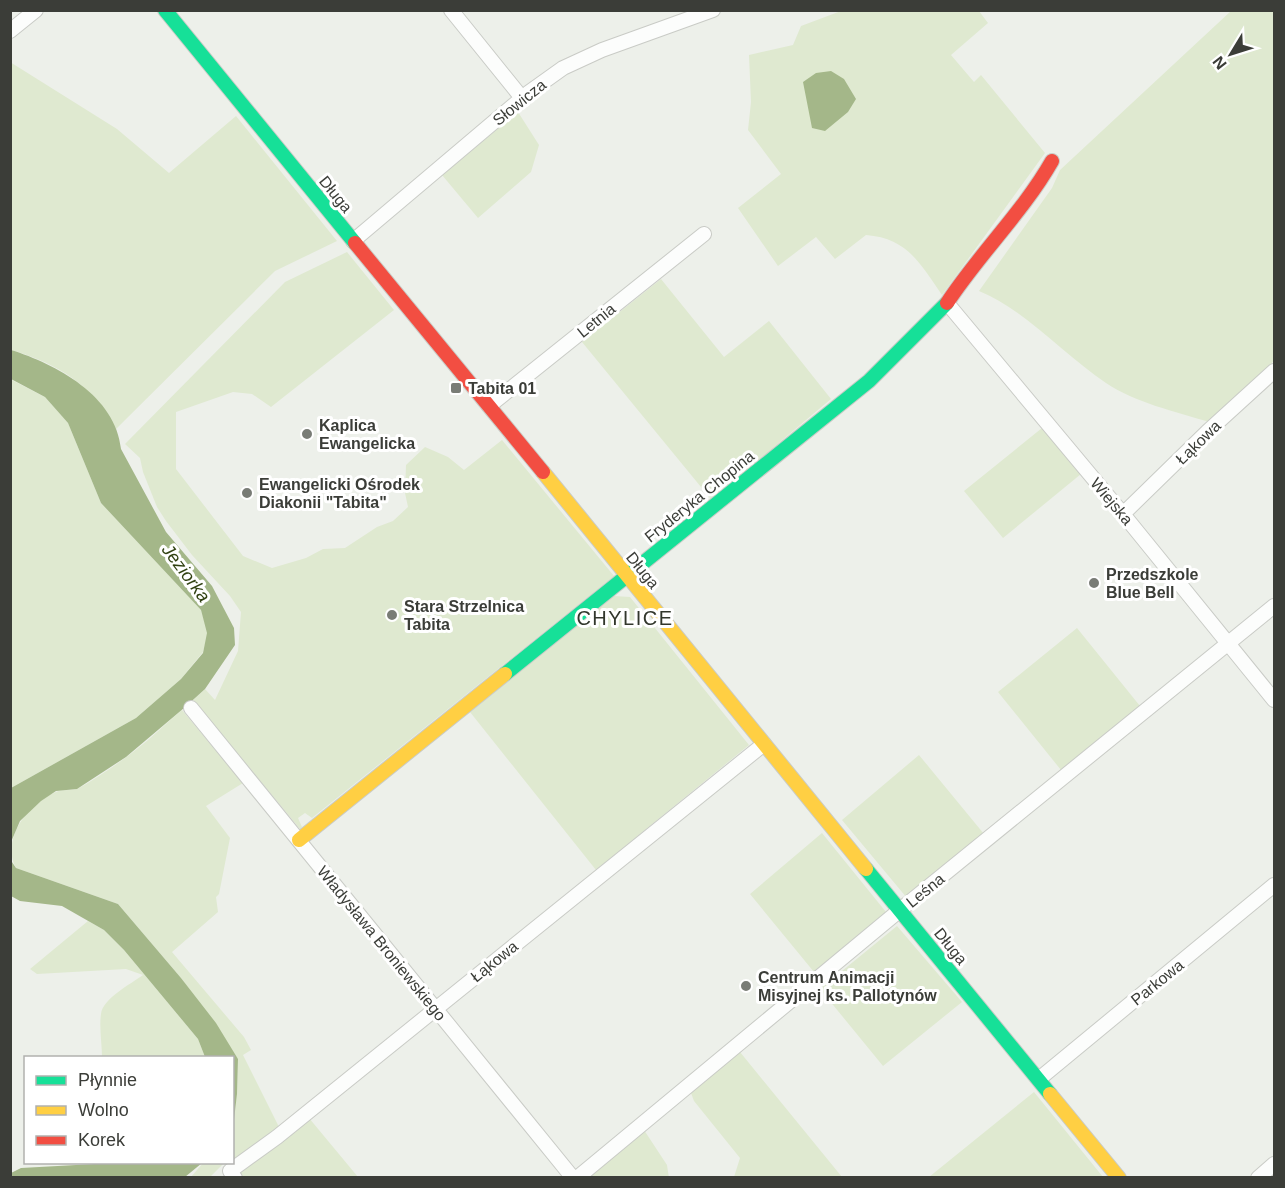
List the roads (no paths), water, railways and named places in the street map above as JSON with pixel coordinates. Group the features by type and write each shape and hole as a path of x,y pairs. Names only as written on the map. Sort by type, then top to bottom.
{"street":[{"path":"10,31 36,10"},
{"name":"Długa","path":"165,10 1119,1178"},
{"path":"451,10 522,98"},
{"name":"Słowicza","path":"353,241 522,98 563,68 602,50 713,10"},
{"name":"Fryderyka Chopina","path":"299,840 869,381 947,303 961,281 1041,180 1052,161"},
{"name":"Letnia","path":"489,406 704,234"},
{"name":"Wiejska","path":"947,303 1275,700"},
{"name":"Łąkowa","path":"1123,514 1207,432 1275,371"},
{"name":"Leśna","path":"575,1178 900,910 1275,606"},
{"name":"Władysława Broniewskiego","path":"191,708 575,1178"},
{"name":"Łąkowa","path":"235,1178 230,1171 277,1137 764,744"},
{"name":"Parkowa","path":"1039,1079 1275,885"},
{"path":"1258,1178 1275,1164"}],"water":[{"path":"831,71 844,79 856,99 848,112 825,131 812,128 803,82 816,73"},
{"name":"Jeziorka","path":"11,350 46,364 81,385 108,413 117,430 121,449 166,532 212,586 234,628 235,645 205,689 184,708 126,757 77,789 56,791 41,801 20,821 11,842 11,788 136,718 181,679 203,653 207,633 201,610 101,503 68,423 45,397 11,379"},
{"path":"10,859 16,868 118,904 216,1023 238,1059 234,1120 234,1056 205,1056 198,1039 124,950 104,930 62,906 20,901 11,896"},
{"path":"94,1164 201,1164 185,1177 11,1177 11,1173 21,1168"}],"place":[{"name":"Tabita 01","path":"456,388"},
{"name":"Kaplica Ewangelicka","path":"307,434"},
{"name":"Ewangelicki Ośrodek Diakonii \"Tabita\"","path":"247,493"},
{"name":"Przedszkole Blue Bell","path":"1094,583"},
{"name":"Stara Strzelnica Tabita","path":"392,615"},
{"name":"Centrum Animacji Misyjnej ks. Pallotynów","path":"746,986"}],"district":[{"name":"CHYLICE","path":"625,618"}]}
